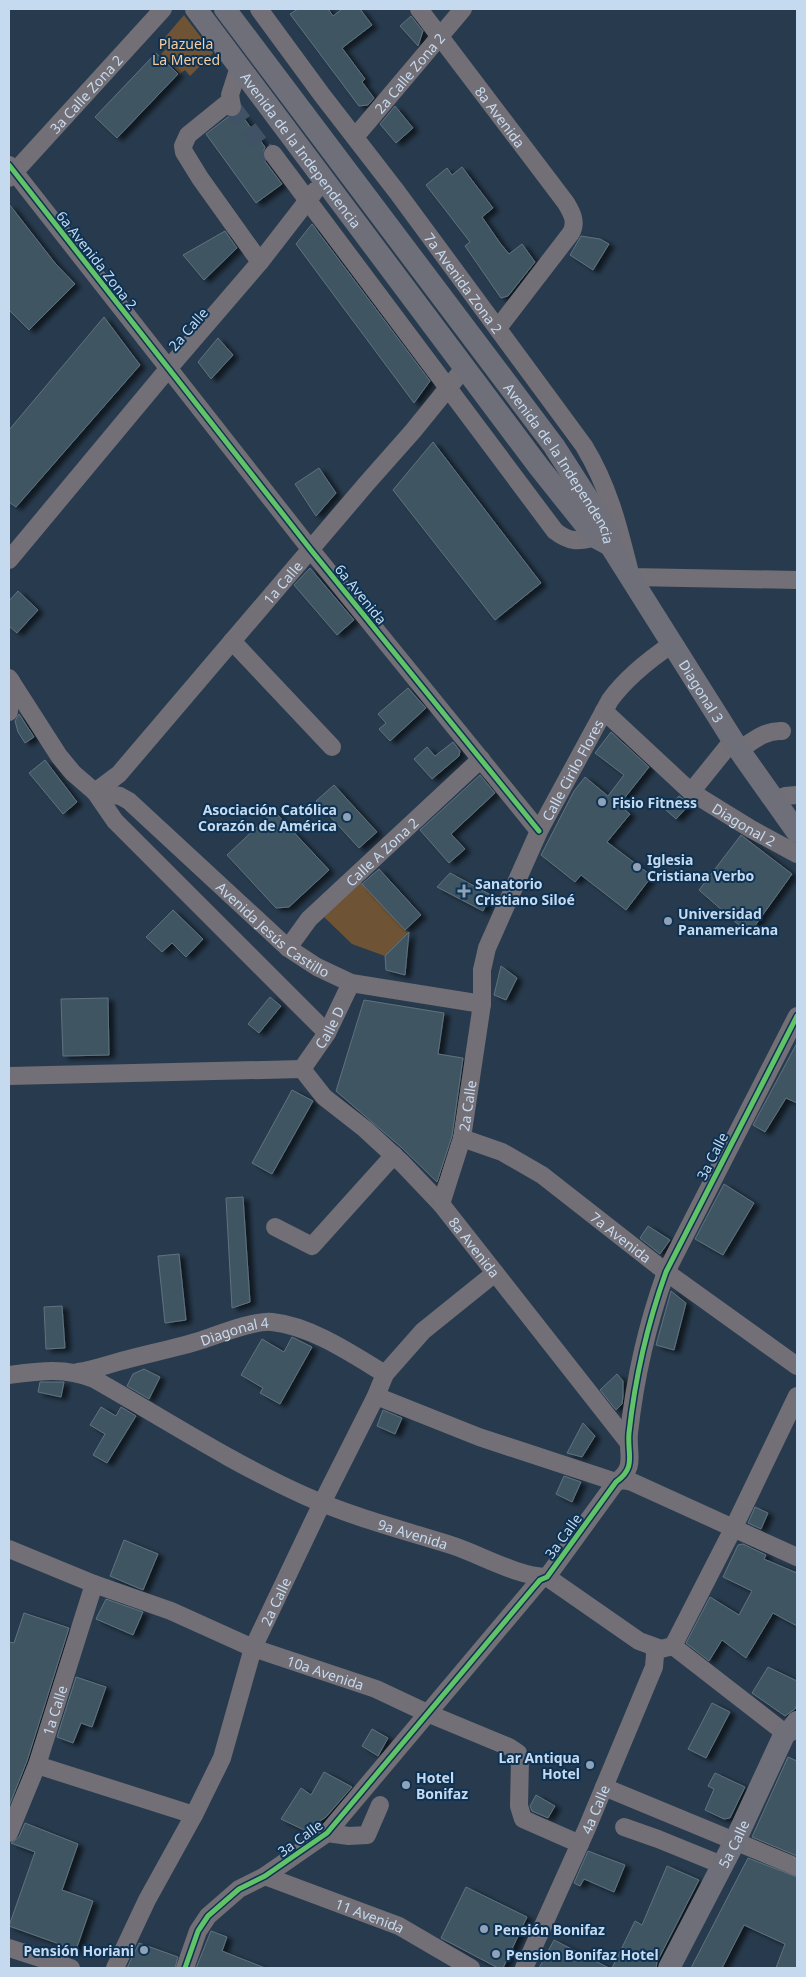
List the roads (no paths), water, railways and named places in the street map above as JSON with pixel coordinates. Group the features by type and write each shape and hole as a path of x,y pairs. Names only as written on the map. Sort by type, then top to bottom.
{"main road":[{"name":"Avenida de la Independencia","path":"196,9 539,467 603,541"},
{"name":"Avenida de la Independencia","path":"225,9 554,446 606,527 603,541"},
{"name":"Diagonal 3","path":"603,541 630,577 736,745 797,832"},
{"name":"5a Calle","path":"669,1968 793,1731"}],"street":[{"name":"3a Calle Zona 2","path":"10,172 163,9"},
{"name":"7a Avenida Zona 2","path":"259,9 584,446 598,469 613,509 630,577"},
{"name":"8a Avenida","path":"419,9 566,203 573,217 574,228 498,328"},
{"name":"2a Calle Zona 2","path":"355,137 463,9"},
{"path":"239,67 232,86 231,104 188,135 183,146 184,152 200,178 260,262"},
{"path":"297,145 271,154 308,200 555,531 573,541 603,541"},
{"name":"6a Avenida Zona 2","path":"10,172 168,369"},
{"name":"2a Calle","path":"9,560 260,262 324,180"},
{"name":"1a Calle","path":"95,792 119,774 413,431 465,367"},
{"name":"6a Avenida","path":"168,369 311,550 539,831"},
{"path":"630,577 797,580"},
{"path":"232,642 332,747"},
{"name":"Calle Cirilo Flores","path":"482,1004 482,970 487,948 539,831 617,690 656,655 672,644"},
{"path":"10,679 59,756 73,773 95,792 115,821 327,1033"},
{"path":"9,712 10,679"},
{"name":"Diagonal 2","path":"604,711 691,792 797,854"},
{"path":"691,792 736,745 762,734 782,731"},
{"name":"Calle A Zona 2","path":"288,948 309,919 481,759"},
{"name":"Avenida Jesús Castillo","path":"95,792 120,796 129,801 288,948 317,967 351,983 482,1004"},
{"path":"775,802 785,796 797,795"},
{"name":"Calle D","path":"302,1069 327,1033 351,983"},
{"name":"2a Calle","path":"441,1204 462,1138 482,1004"},
{"name":"3a Calle","path":"185,1968 198,1930 208,1916 239,1889 265,1876 327,1833 540,1580 547,1577 616,1482 624,1476 630,1461 628,1442 639,1364 654,1306 666,1272 797,1016"},
{"path":"9,1076 302,1069"},
{"name":"8a Avenida","path":"302,1069 324,1097 394,1155 441,1204 628,1442"},
{"name":"7a Avenida","path":"462,1138 502,1152 542,1175 666,1272 797,1366"},
{"path":"276,1227 312,1246 394,1155"},
{"name":"2a Calle","path":"115,1968 147,1900 194,1815 222,1758 253,1648 385,1374 423,1331 495,1272"},
{"name":"Diagonal 4","path":"78,1372 102,1368 122,1360 186,1345 254,1324 272,1322 310,1333 344,1349 385,1374"},
{"name":"9a Avenida","path":"9,1375 40,1371 78,1372 262,1475 322,1503 374,1523 455,1547 531,1575 547,1577 623,1631 654,1647"},
{"path":"376,1396 479,1438 616,1482 623,1480 632,1482 797,1556"},
{"path":"654,1647 661,1649 673,1646 734,1527 797,1396"},
{"name":"10a Avenida","path":"9,1549 94,1584 171,1612 253,1648 376,1689 427,1714 509,1747 518,1753 521,1765 519,1806 523,1819 580,1844"},
{"name":"1a Calle","path":"9,1833 37,1765 94,1584"},
{"path":"673,1646 793,1731"},
{"name":"4a Calle","path":"524,1968 580,1844 654,1667 654,1647"},
{"path":"37,1765 194,1815"},
{"path":"604,1787 797,1867"},
{"path":"327,1833 349,1836 367,1835 380,1805"},
{"path":"624,1827 722,1866"},
{"name":"11 Avenida","path":"265,1876 399,1926 470,1968"},
{"path":"9,1948 71,1968"}],"tunnel":[{"path":"232,107 265,151 270,154"}],"place":[{"name":"Fisio Fitness","path":"602,802"},
{"name":"Asociación Católica Corazón de América","path":"347,817"},
{"name":"Iglesia Cristiana Verbo","path":"637,867"},
{"name":"Sanatorio Cristiano Siloé","path":"464,891"},
{"name":"Universidad Panamericana","path":"668,921"},
{"name":"Lar Antiqua Hotel","path":"590,1765"},
{"name":"Hotel Bonifaz","path":"406,1785"},
{"name":"Pensión Bonifaz","path":"484,1929"},
{"name":"Pensión Horiani","path":"144,1950"},
{"name":"Pension Bonifaz Hotel","path":"496,1954"}],"park label":[{"name":"Plazuela La Merced","path":"186,52"}]}
